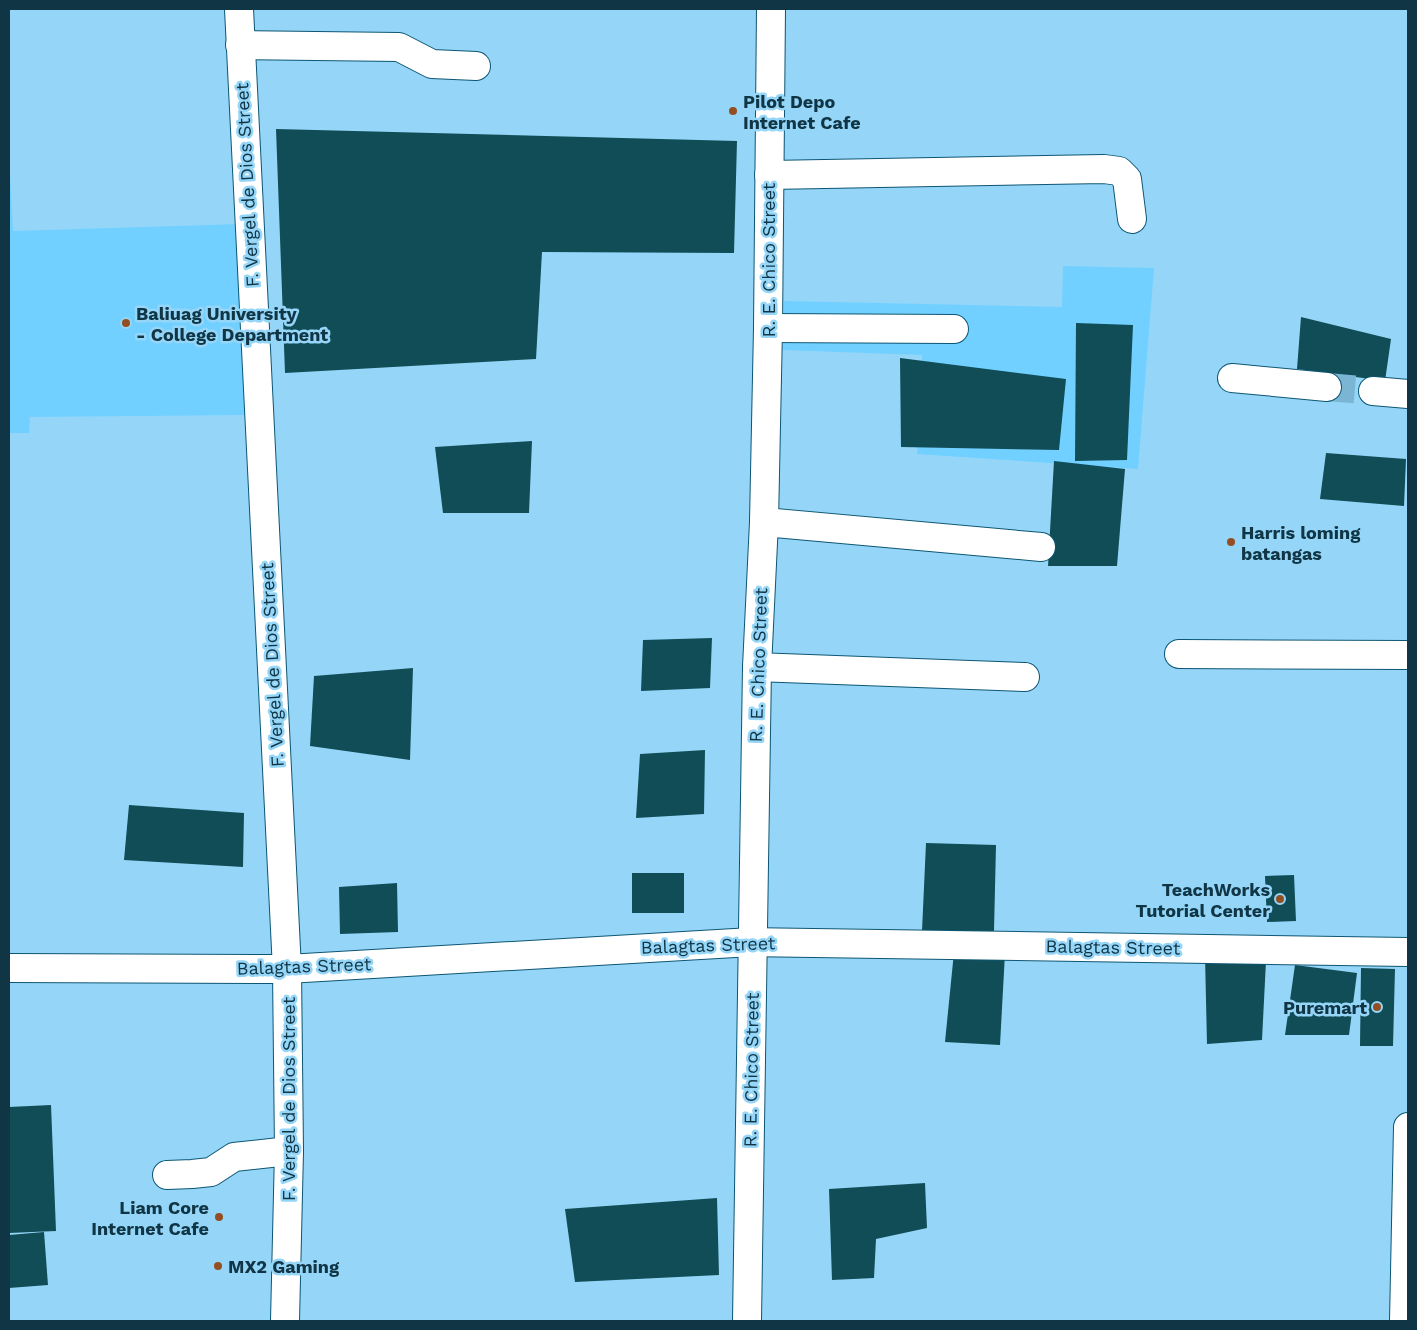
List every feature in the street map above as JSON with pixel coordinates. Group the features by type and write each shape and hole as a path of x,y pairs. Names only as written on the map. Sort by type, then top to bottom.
{"street":[{"name":"F. Vergel de Dios Street","path":"239,9 287,969 289,1151 285,1321"},
{"name":"R. E. Chico Street","path":"747,1321 757,667 764,522 768,328 771,9"},
{"path":"240,45 400,47 432,64 476,66"},
{"path":"769,175 1104,169 1119,171 1127,179 1132,219"},
{"path":"768,328 954,328"},
{"path":"1232,378 1327,387"},
{"path":"1373,391 1408,394"},
{"path":"764,522 1041,547"},
{"path":"1179,654 1408,655"},
{"path":"757,667 1025,677"},
{"name":"Balagtas Street","path":"9,968 287,969 752,942 1408,952"},
{"path":"1404,1321 1408,1127"},
{"path":"167,1174 211,1172 234,1157 289,1151"}],"shaded area":[{"name":"Baliuag University - College Department","path":"9,154 13,231 241,224 246,415 30,417 29,433 9,433"},
{"path":"1063,266 1154,268 1138,469 917,454 922,355 783,350 784,301 1062,307"}],"building":[{"path":"276,129 737,141 734,253 542,252 536,359 285,373"},
{"path":"1301,317 1391,339 1385,381 1297,369"},
{"path":"1076,323 1133,325 1127,460 1075,461"},
{"path":"900,358 1066,379 1059,450 901,447"},
{"path":"532,441 529,513 443,513 435,447"},
{"path":"1326,453 1406,459 1404,506 1320,499"},
{"path":"1054,461 1125,469 1117,566 1048,566"},
{"path":"712,638 710,688 641,691 643,640"},
{"path":"413,668 410,760 310,746 314,676"},
{"path":"705,750 704,814 636,818 640,754"},
{"path":"129,805 244,813 243,867 124,860"},
{"path":"926,843 996,845 994,931 922,931"},
{"path":"632,873 684,873 684,913 632,913"},
{"name":"TeachWorks Tutorial Center","path":"1294,875 1296,921 1267,922 1265,876"},
{"path":"397,883 398,932 340,934 339,887"},
{"path":"954,952 1005,953 1000,1045 945,1042"},
{"path":"1205,956 1266,961 1262,1040 1207,1044"},
{"path":"1295,965 1357,973 1349,1035 1285,1035"},
{"name":"Puremart","path":"1361,968 1395,969 1393,1046 1360,1046"},
{"path":"51,1105 56,1231 9,1233 9,1107"},
{"path":"925,1183 927,1228 876,1239 874,1278 832,1280 829,1189"},
{"path":"717,1198 719,1275 575,1282 565,1209"},
{"path":"44,1232 48,1285 9,1288 9,1235"}],"tunnel":[{"path":"1327,387 1373,391"}],"place":[{"name":"Pilot Depo Internet Cafe","path":"733,111"},
{"name":"Baliuag University - College Department","path":"126,323"},
{"name":"Harris loming batangas","path":"1231,542"},
{"name":"TeachWorks Tutorial Center","path":"1280,899"},
{"name":"Puremart","path":"1377,1007"},
{"name":"Liam Core Internet Cafe","path":"219,1217"},
{"name":"MX2 Gaming","path":"218,1266"}]}
